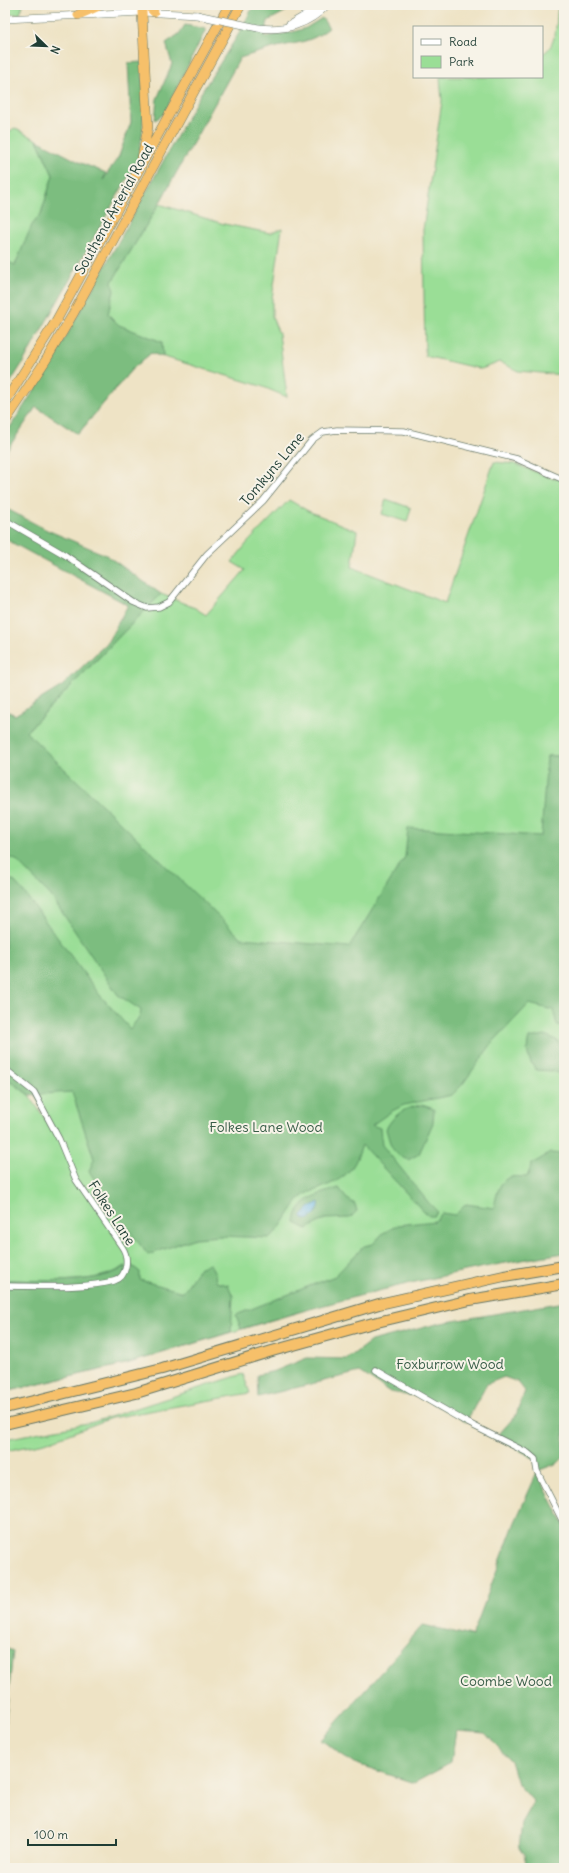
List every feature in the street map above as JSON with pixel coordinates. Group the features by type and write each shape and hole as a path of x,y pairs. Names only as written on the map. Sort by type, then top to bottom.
{"highway":[{"path":"78,15 101,5"},
{"name":"Southend Arterial Road","path":"5,402 56,320 230,5"},
{"name":"Southend Arterial Road","path":"5,422 46,360 73,314 241,5"},
{"path":"138,171 148,127 144,8 154,12"},
{"path":"5,1408 162,1369 379,1304 504,1276 564,1266"},
{"path":"5,1424 136,1393 279,1349 380,1321 470,1300 564,1284"}],"street":[{"path":"287,26 306,15 317,5"},
{"path":"154,12 197,15 267,29 300,25 309,20 327,5"},
{"path":"5,19 78,15 144,8"},
{"name":"Tomkyns Lane","path":"5,520 65,555 133,602 147,608 159,607 169,602 207,554 263,501 312,440 323,432 337,430 404,431 516,459 564,480"},
{"name":"Folkes Lane","path":"5,1069 34,1092 59,1139 76,1180 122,1247 127,1258 124,1272 114,1281 85,1284 5,1286"},
{"path":"376,1370 466,1422 528,1453 535,1459 537,1471 564,1524"}],"green space":[{"path":"5,5 23,5 20,14 5,14"},
{"path":"254,5 297,5 268,21 264,37 306,28 322,18 329,28 316,37 240,58 159,204 112,282 114,291 108,314 119,325 162,342 163,357 151,353 131,370 78,434 36,407 5,453 5,435 48,369 201,93 238,35"},
{"path":"558,5 564,5 564,375 518,371 500,362 481,369 425,356 423,230 442,101 440,78 543,78 543,53 551,45 554,39"},
{"path":"185,25 206,29 164,114 155,120 157,99 172,64 166,43 179,34"},
{"path":"142,62 143,126 142,138 136,163 22,364 5,391 5,383 8,379 5,378 5,260 15,265 32,225 41,214 53,175 37,140 81,163 106,173 103,180 119,156 131,122 128,63"},
{"path":"14,128 37,140 53,175 41,214 14,267 5,262 5,136"},
{"path":"159,204 224,224 270,233 282,228 272,299 272,317 279,334 287,397 261,386 151,353 131,370 78,434 36,406"},
{"path":"494,462 515,464 554,479 564,476 564,756 547,756 561,839 564,757 564,1252 480,1266 362,1293 129,1363 5,1392 125,1266 100,1277 84,1279 50,1281 5,1280 5,1077 29,1095 54,1132 34,1092 5,1070 5,736 26,732 161,594 195,608 206,615 245,570 232,562 248,542 289,500 308,511 357,531 352,567 445,603"},
{"path":"386,499 411,508 407,522 382,514"},
{"name":"Folkes Lane Wood","path":"5,508 47,530 106,555 161,594 26,732 241,938 349,947 405,857 408,828 541,836 547,756 564,756 561,833 564,907 564,1026 557,1025 553,1010 529,1004 493,1042 462,1085 452,1095 404,1105 392,1111 372,1125 380,1128 382,1145 428,1202 438,1212 434,1216 429,1216 424,1212 362,1145 355,1162 342,1178 304,1196 293,1207 279,1229 269,1238 221,1236 195,1238 148,1255 115,1212 89,1171 94,1159 72,1092 29,1095 5,1077 5,876 15,882 23,891 99,994 130,1029 140,1016 141,1010 118,995 51,896 16,860 5,855 5,710 15,715 62,686 107,643 128,605 5,539"},
{"path":"545,1035 558,1041 561,1050 564,1053 564,1076 554,1071 536,1070 529,1058 527,1047 529,1038"},
{"path":"422,1105 434,1109 433,1123 419,1154 408,1160 398,1155 392,1148 386,1129 396,1115 410,1107"},
{"path":"550,1153 564,1154 564,1253 401,1285 241,1329 236,1315 335,1276 364,1246 373,1244 383,1233 398,1225 435,1221 442,1213 455,1215 466,1204 494,1208 498,1190 506,1179 510,1177 527,1177 532,1164"},
{"path":"339,1188 346,1198 355,1204 357,1211 350,1218 325,1219 307,1229 295,1223 300,1208 310,1199 317,1195"},
{"path":"210,1264 215,1273 216,1282 228,1285 233,1296 231,1332 129,1363 5,1392 5,1280 51,1281 84,1279 100,1277 126,1266 125,1275 131,1265 140,1272 140,1280 183,1292 200,1267"},
{"name":"Foxburrow Wood","path":"564,1303 564,1457 558,1463 537,1471 535,1459 500,1439 500,1433 516,1415 525,1391 518,1382 504,1377 487,1384 466,1422 422,1397 390,1392 360,1372 258,1397 257,1375 275,1371 307,1358 347,1359 371,1341 441,1323"},
{"path":"243,1374 250,1393 111,1418 45,1443 5,1451 5,1439 93,1422"},
{"name":"Coombe Wood","path":"537,1473 564,1524 564,1868 527,1868 524,1855 519,1848 522,1823 534,1802 518,1784 511,1761 485,1733 456,1731 451,1763 414,1783 354,1763 321,1740 423,1625 472,1636 515,1522"},
{"path":"5,1648 13,1651 5,1727"}],"water":[{"path":"319,1202 318,1210 314,1215 306,1220 302,1217 302,1215 309,1208"}]}
